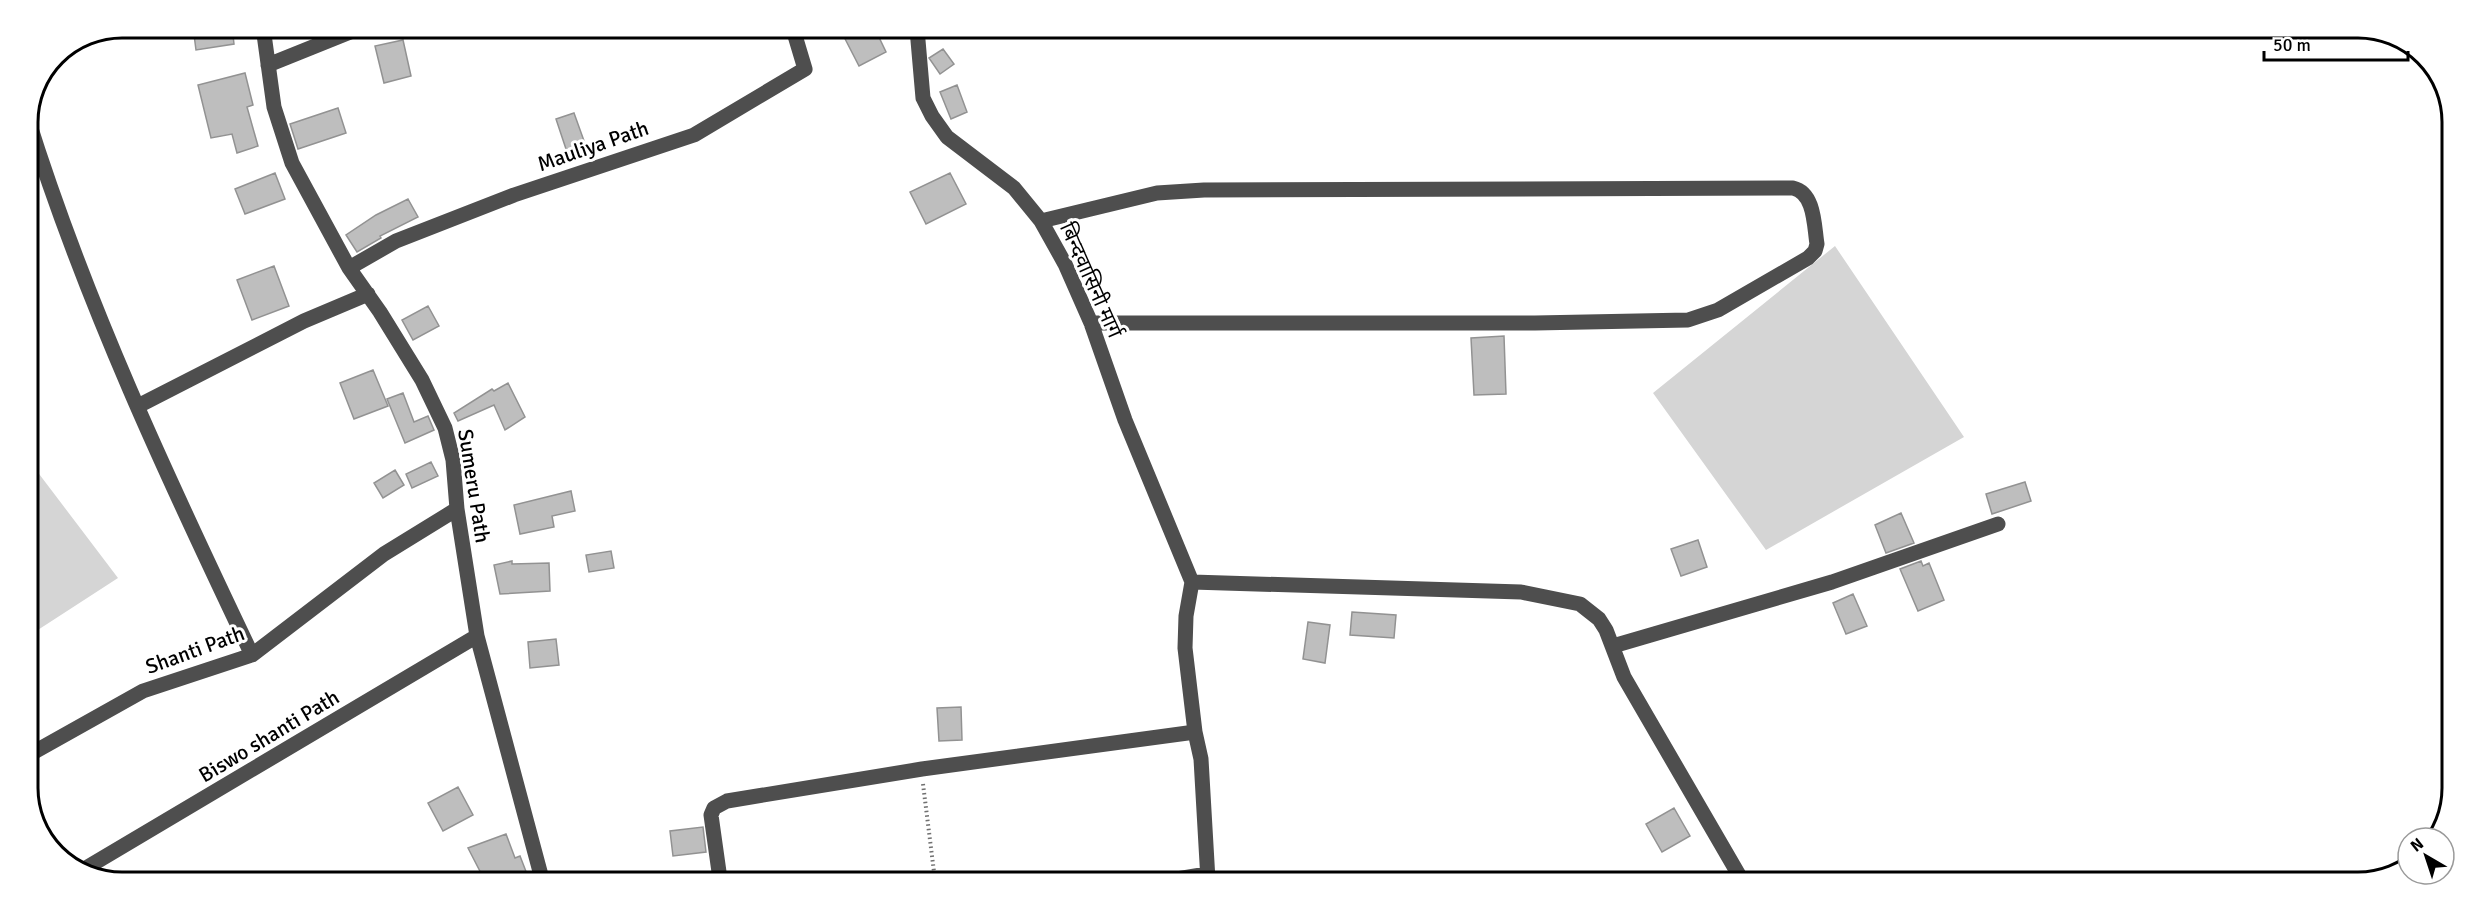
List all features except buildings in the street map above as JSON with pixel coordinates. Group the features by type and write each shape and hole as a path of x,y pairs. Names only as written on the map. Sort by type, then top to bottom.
{"street":[{"name":"Sumeru Path","path":"264,37 274,107 292,163 350,268 422,380 445,428 453,460 457,509 477,636 540,872"},
{"path":"268,65 338,37"},
{"name":"Mauliya Path","path":"350,268 396,241 514,195 694,135 805,69 796,37"},
{"name":"बिन्दवासिनी मार्ग","path":"918,37 923,98 932,116 947,137 1014,188 1041,221 1065,264 1091,323 1125,420 1192,582"},
{"path":"37,148 49,186 105,331 188,520 252,655"},
{"path":"1041,221 1157,193 1204,190 1793,188 1800,190 1809,200 1817,244 1815,251 1808,258 1718,310 1688,320 1534,323 1091,323"},
{"path":"138,406 304,321 368,294"},
{"name":"Shanti Path","path":"38,750 143,691 252,655 384,554 457,509"},
{"path":"1613,646 1832,582 1998,524"},
{"path":"1208,872 1202,759 1195,732 1185,648 1186,616 1192,582 1521,592 1551,596 1580,604 1591,611 1606,630 1624,677 1737,872"},
{"name":"Biswo shanti Path","path":"90,866 477,636"},
{"path":"719,872 711,815 719,805 727,801 922,769 1195,732"}],"path":[{"path":"922,769 934,872"}],"shaded area":[{"path":"1835,246 1964,437 1766,550 1653,393"},
{"path":"38,472 118,578 38,630"}]}
